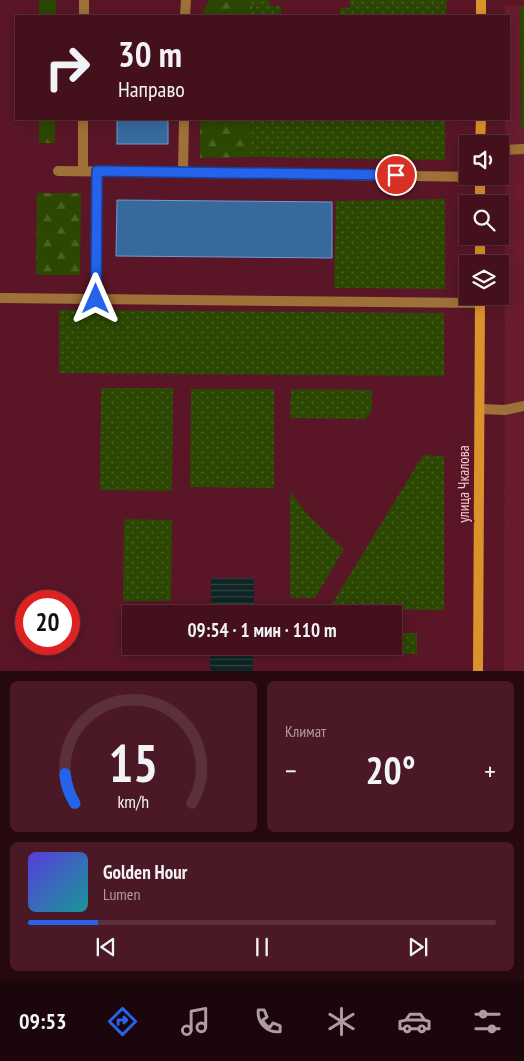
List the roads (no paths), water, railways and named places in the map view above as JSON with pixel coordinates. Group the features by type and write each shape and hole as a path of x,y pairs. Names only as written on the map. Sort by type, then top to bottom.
{"street":[{"path":"481,0 481,15"},
{"path":"480,120 480,135"},
{"name":"улица Чкалова","path":"478,671 480,305"}],"lane":[{"path":"84,0 84,15"},
{"path":"185,15 186,0"},
{"path":"83,120 83,171"},
{"path":"183,172 184,120"},
{"path":"509,150 524,149"},
{"path":"58,171 459,176"},
{"path":"96,299 97,171"},
{"path":"0,298 459,300"},
{"path":"480,409 505,410 524,406"}],"water":[{"path":"211,578 254,578 254,605 211,605"},
{"path":"210,655 253,655 253,671 210,671"}]}
